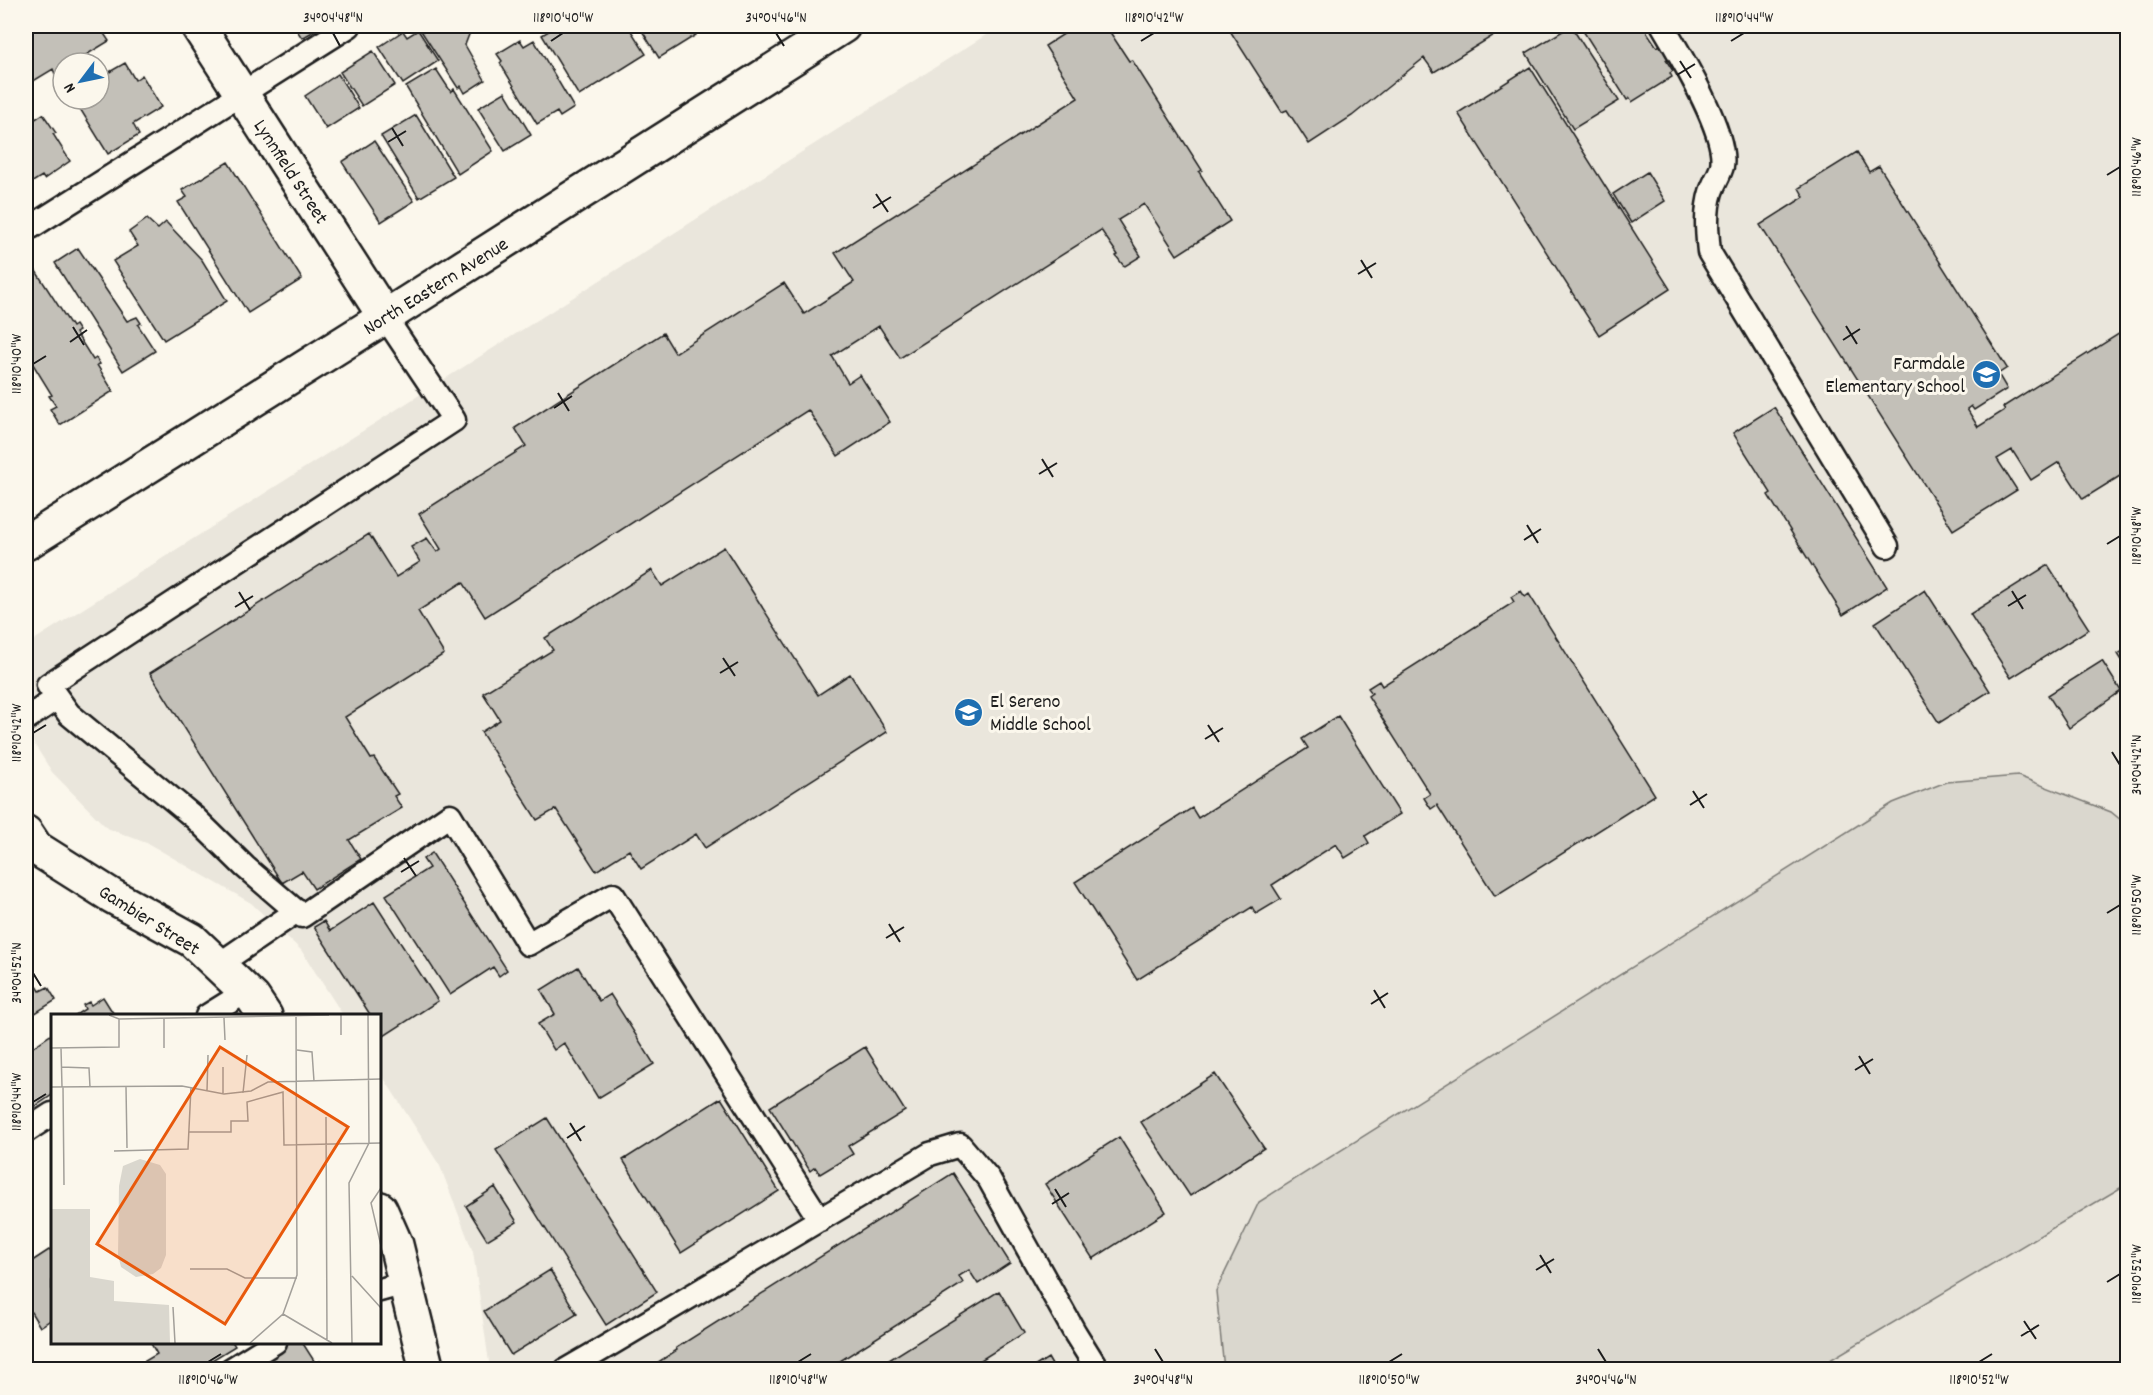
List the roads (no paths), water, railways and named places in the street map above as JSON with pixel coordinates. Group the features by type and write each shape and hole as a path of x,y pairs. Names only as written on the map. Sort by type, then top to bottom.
{"main road":[{"name":"Lynnfield Street","path":"198,26 386,317"},
{"name":"North Eastern Avenue","path":"26,543 843,26"},
{"name":"Gambier Street","path":"26,833 36,848 112,896 192,940 256,1004"},
{"path":"381,1211 396,1245 392,1286 427,1370"}],"lane":[{"path":"31,227 349,26"},
{"path":"1663,26 1692,74 1719,136 1722,164 1710,194 1706,223 1709,252 1887,546"},
{"path":"26,719 52,691 454,420 386,317"},
{"path":"52,691 69,714 195,818 245,867 302,916 450,816 528,944 613,895 820,1220"},
{"path":"218,965 297,911"},
{"path":"215,1014 256,1004"},
{"path":"26,1131 51,1115"},
{"path":"566,1370 930,1154 960,1145 989,1179 1098,1370"},
{"path":"230,1370 271,1344"}],"place":[{"name":"Farmdale Elementary School","path":"1986,374"},
{"name":"El Sereno Middle School","path":"969,712"}]}
